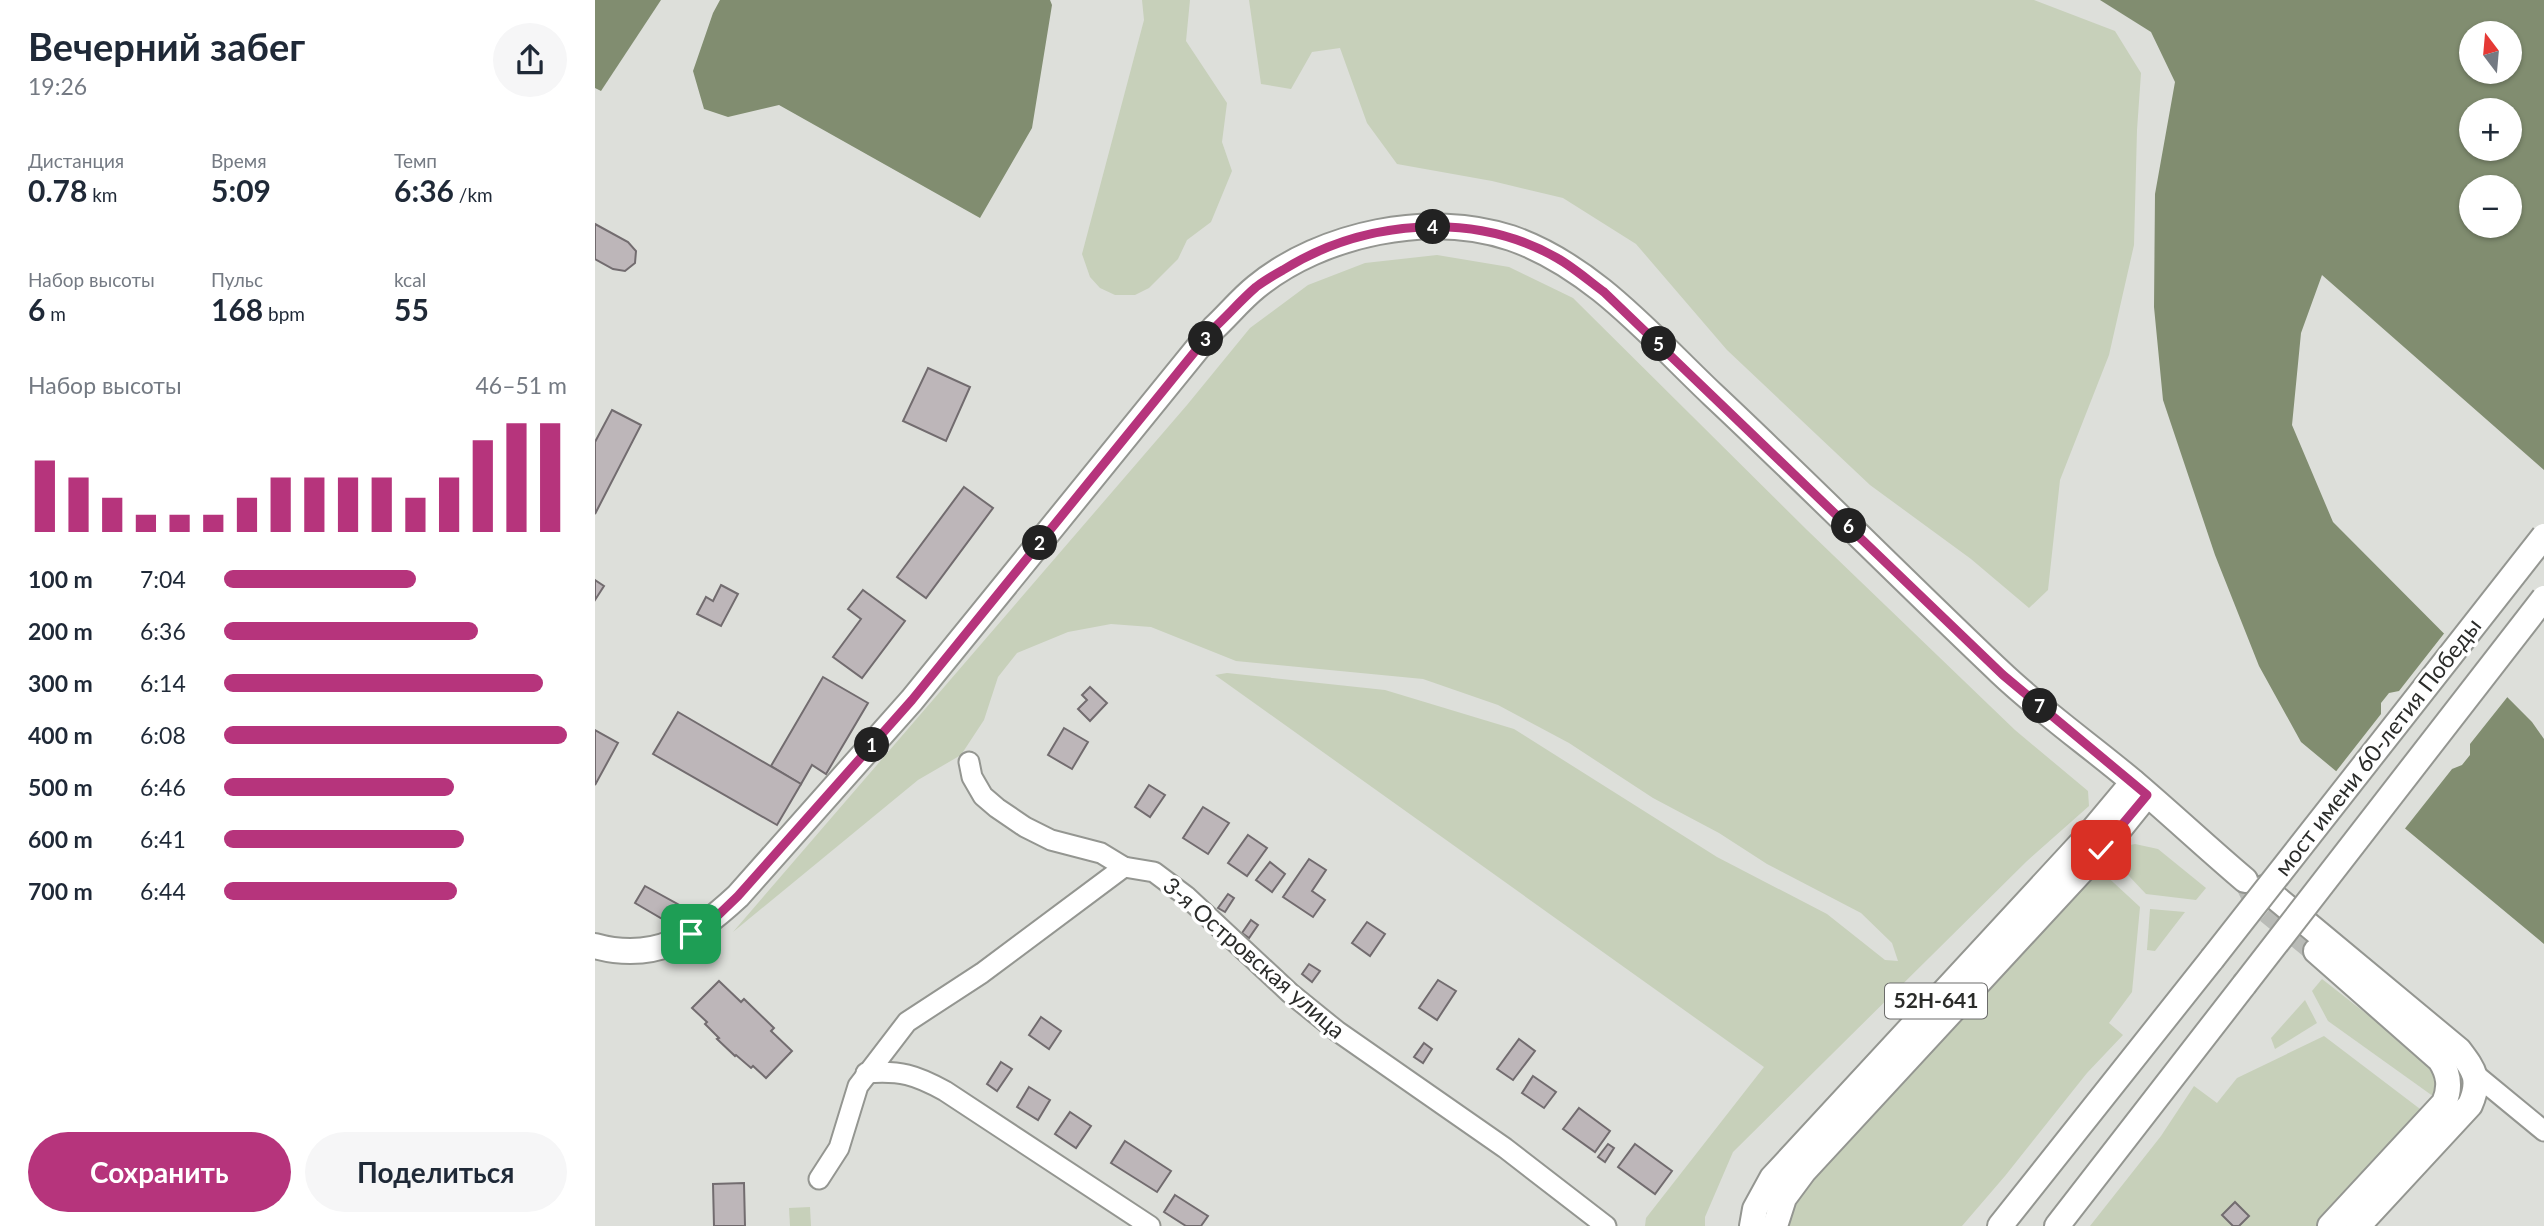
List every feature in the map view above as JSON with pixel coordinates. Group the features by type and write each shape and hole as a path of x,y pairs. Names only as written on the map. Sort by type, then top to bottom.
{"main road":[{"path":"595,946 630,951 673,943 710,923 738,896 912,700 1214,328 1257,286 1300,260 1341,241 1376,232 1417,227 1465,228 1510,238 1557,258 1604,292 2003,675 2459,1051 2476,1075 2477,1091 2470,1105 2358,1226"},
{"name":"мост имени 60-летия Победы","path":"2000,1226 2544,536"},
{"name":"мост имени 60-летия Победы","path":"2057,1226 2544,598"},
{"name":"52Н-641","path":"1752,1226 1755,1209 1772,1178 2078,847 2140,789"},
{"name":"52Н-641","path":"1775,1226 1784,1198 1804,1171 2114,836 2140,789"},
{"path":"2316,951 2440,1060 2447,1071 2448,1083 2448,1094 2444,1103 2329,1226"}],"street":[{"name":"3-я Островская улица","path":"969,762 972,777 983,796 1025,827 1051,840 1101,853 1124,867 1154,872 1186,896 1290,993 1337,1031 1505,1148 1606,1226"},
{"path":"819,1179 839,1148 847,1127 851,1103 866,1073 907,1022 982,973 1124,867"},
{"path":"866,1073 891,1071 918,1077 945,1091 1150,1226"},
{"path":"2476,1075 2544,1130"}],"shaded area":[{"path":"595,0 661,0 601,91 595,88"},
{"path":"720,0 1050,0 1052,5 1032,128 980,218 779,105 728,117 704,109 693,71"},
{"path":"1142,0 1190,0 1186,41 1227,103 1222,142 1232,171 1211,222 1187,240 1178,259 1149,288 1135,295 1115,295 1100,288 1090,277 1082,254 1144,20"},
{"path":"1249,0 2034,0 2115,31 2141,73 2134,245 2109,355 2060,480 2048,590 2029,608 1971,559 1870,485 1727,350 1636,244 1563,198 1492,181 1397,164 1367,123 1340,48 1312,52 1291,89 1261,84"},
{"path":"2100,0 2544,0 2544,470 2322,275 2301,333 2292,425 2333,522 2532,722 2544,739 2544,944 2301,742 2259,666 2215,555 2163,400 2154,307 2155,194 2175,82 2151,32"},
{"path":"1437,255 1509,267 1573,298 1807,530 2015,730 2088,791 2089,806 2027,861 1733,1152 1705,1217 1705,1226 1645,1226 1646,1218 1764,1067 1215,675 1227,673 1385,690 1514,729 1717,857 1827,914 1885,960 1898,961 1892,943 1861,913 1767,864 1719,833 1653,798 1569,743 1498,705 1423,679 1236,661 1151,627 1111,624 1068,632 1017,653 998,677 984,720 961,755 918,780 733,932 1187,405 1250,328 1308,285 1365,263"},
{"path":"2135,844 2158,849 2206,888 2196,900 2146,894 2112,858 2121,847"},
{"path":"2101,871 2140,907 2132,992 2109,1023 2123,1035 2087,1073 1962,1226 1784,1226 1794,1198 2064,907"},
{"path":"2150,909 2185,912 2155,951 2147,950"},
{"path":"2322,979 2429,1063 2437,1079 2437,1099 2328,1021 2312,991"},
{"path":"2305,1000 2317,1023 2275,1049 2271,1038"},
{"path":"2324,1036 2428,1115 2322,1226 2090,1226 2161,1136 2194,1086 2217,1103 2237,1078"},
{"path":"810,1207 811,1226 790,1226 789,1208"}],"pier":[{"path":"2446,631 2509,695 2470,744 2470,755 2462,765 2452,769 2403,831 2334,774 2381,714 2381,703 2389,693 2399,691"}],"building":[{"path":"595,224 628,242 636,251 635,263 625,271 613,269 595,259"},
{"path":"928,368 970,387 946,441 903,421"},
{"path":"612,410 641,425 595,514 595,442"},
{"path":"964,487 993,508 926,598 897,577"},
{"path":"595,580 604,586 595,600"},
{"path":"721,585 738,594 721,626 697,614 706,597 713,601"},
{"path":"863,590 905,621 862,678 833,657 861,619 848,609"},
{"path":"823,677 868,703 826,774 812,765 801,784 771,766"},
{"path":"1090,687 1107,703 1090,721 1078,709 1087,700 1082,695"},
{"path":"678,712 801,784 777,825 653,754"},
{"path":"1064,728 1088,742 1072,769 1048,755"},
{"path":"595,730 618,743 595,785"},
{"path":"1149,785 1165,795 1150,817 1135,807"},
{"path":"1203,807 1229,823 1208,854 1183,838"},
{"path":"1248,835 1267,848 1247,876 1228,863"},
{"path":"1309,859 1326,870 1312,891 1325,900 1313,917 1283,897"},
{"path":"1270,862 1285,874 1272,892 1256,880"},
{"path":"645,886 681,906 671,924 635,903"},
{"path":"1228,894 1234,898 1225,912 1218,908"},
{"path":"1251,920 1258,925 1249,938 1242,933"},
{"path":"1367,922 1385,934 1370,956 1352,943"},
{"path":"1309,964 1320,971 1312,982 1302,974"},
{"path":"1438,980 1456,991 1437,1020 1419,1008"},
{"path":"719,981 741,1002 744,999 774,1028 771,1031 792,1051 766,1078 717,1039 719,1038 705,1024 707,1022 692,1008"},
{"path":"1041,1017 1061,1031 1049,1049 1029,1035"},
{"path":"1519,1039 1535,1051 1513,1080 1497,1069"},
{"path":"1424,1043 1432,1049 1423,1063 1414,1057"},
{"path":"1001,1062 1012,1069 997,1091 987,1084"},
{"path":"1533,1076 1556,1092 1544,1108 1522,1093"},
{"path":"1029,1087 1050,1100 1038,1120 1017,1107"},
{"path":"1579,1108 1610,1131 1595,1152 1563,1129"},
{"path":"1070,1112 1091,1126 1076,1148 1055,1134"},
{"path":"1125,1141 1171,1171 1157,1192 1111,1163"},
{"path":"1608,1144 1614,1148 1605,1162 1598,1157"},
{"path":"1635,1144 1672,1171 1655,1194 1618,1167"},
{"path":"744,1183 745,1226 714,1226 713,1184"},
{"path":"1175,1195 1208,1216 1201,1226 1186,1226 1164,1212"},
{"path":"2235,1202 2249,1216 2239,1226 2233,1226 2222,1215"}],"tunnel":[{"path":"2247,883 2256,902 2316,951"}],"route":[{"path":"691,934 710,923 738,896 912,700 1214,328 1257,286 1300,260 1341,241 1376,232 1417,227 1465,228 1510,238 1557,258 1604,292 2003,675 2147,795 2101,850"}]}
